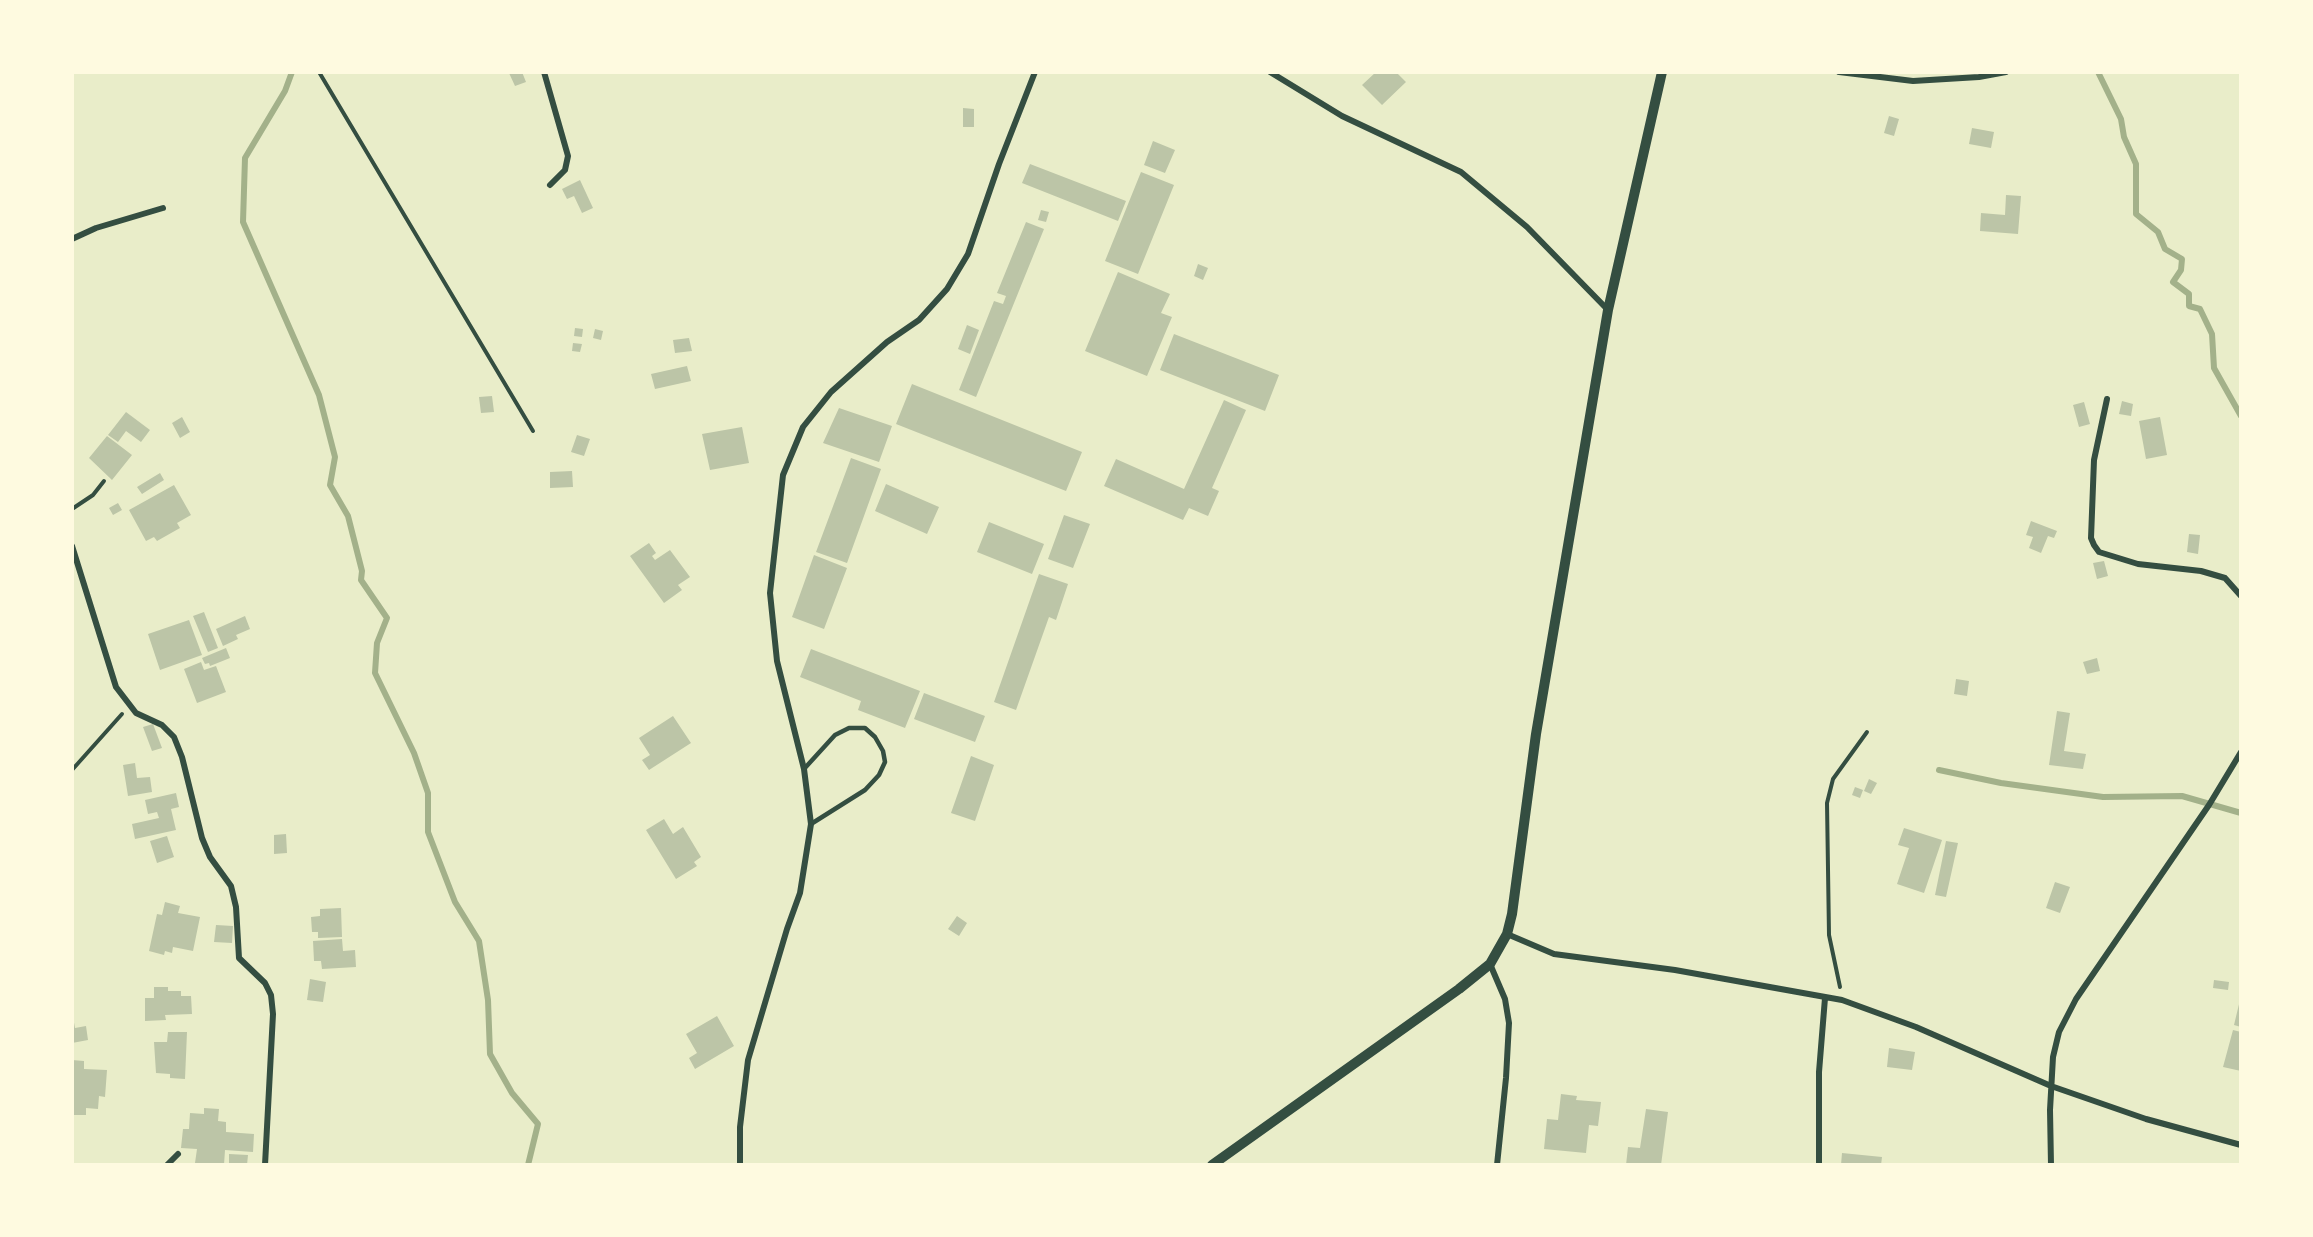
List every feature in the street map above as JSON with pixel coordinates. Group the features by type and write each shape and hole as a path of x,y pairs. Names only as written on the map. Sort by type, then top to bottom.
{"street":[{"path":"544,72 568,156 565,170 550,185"},
{"path":"740,1165 741,1126 748,1060 800,893 811,824 804,769 777,661 770,593 783,475 803,427 831,392 887,342 919,320 947,289 968,254 1002,154 1035,72"},
{"path":"1270,72 1342,116 1461,172 1527,227 1608,310"},
{"path":"1212,1165 1449,996 1490,963 1507,933 1512,914 1536,734 1608,310 1662,72"},
{"path":"1839,72 1913,81 1979,77 2006,72"},
{"path":"72,239 96,228 163,208"},
{"path":"2107,399 2094,460 2091,538 2094,545 2099,552 2138,564 2201,571 2225,578 2241,596"},
{"path":"72,546 116,687 141,716 162,725 174,737 202,838 210,856 231,886 236,907 239,958 266,983 271,995 273,1014 265,1165"},
{"path":"2051,1165 2051,1086 2053,1057 2059,1032 2076,999 2209,805 2241,752"},
{"path":"1507,933 1554,954 1675,970 1842,1000 1916,1026 2051,1086 2146,1119 2241,1145"},
{"path":"1490,963 1505,999 1509,1023 1497,1165"},
{"path":"1819,1165 1819,1072 1825,998"},
{"path":"167,1165 178,1154"}],"lane":[{"path":"804,769 835,735 849,728 865,728 875,736 883,750 885,762 879,775 865,790 811,824"}],"path":[{"path":"319,72 533,431"},
{"path":"72,509 93,495 104,481"},
{"path":"72,770 130,705"},
{"path":"1842,1000 1829,935 1827,803 1833,779 1867,732"}],"building":[{"path":"522,72 526,82 515,86 509,73"},
{"path":"1376,72 1396,72 1406,82 1382,105 1362,85"},
{"path":"963,108 974,109 974,127 963,127"},
{"path":"1889,116 1899,119 1894,136 1884,133"},
{"path":"1972,128 1994,132 1991,148 1969,144"},
{"path":"1153,141 1175,150 1165,173 1144,165"},
{"path":"1030,164 1126,201 1118,221 1022,183"},
{"path":"1141,172 1174,185 1138,274 1105,261"},
{"path":"580,180 593,208 582,213 574,196 567,199 562,189"},
{"path":"2006,195 2021,196 2018,234 1980,231 1981,213 2005,215"},
{"path":"1041,210 1049,212 1046,222 1038,220"},
{"path":"1026,222 1044,229 976,397 959,390 994,301 1003,304 1006,296 997,293"},
{"path":"1198,264 1208,268 1203,280 1194,276"},
{"path":"1118,272 1170,294 1161,313 1172,317 1147,376 1085,351"},
{"path":"967,325 979,330 970,354 958,349"},
{"path":"575,328 583,329 582,337 574,336"},
{"path":"595,329 603,331 601,340 593,338"},
{"path":"1174,334 1279,375 1265,411 1160,370"},
{"path":"689,338 692,351 675,353 673,340"},
{"path":"573,343 582,344 580,352 572,351"},
{"path":"687,366 691,381 655,389 651,374"},
{"path":"912,384 1082,452 1066,491 896,424"},
{"path":"492,396 494,412 481,413 479,397"},
{"path":"1224,400 1246,410 1212,488 1219,491 1208,516 1189,508 1183,520 1104,486 1116,459 1184,489"},
{"path":"2122,401 2133,404 2131,416 2119,414"},
{"path":"2084,402 2090,424 2079,427 2073,405"},
{"path":"839,408 892,426 879,462 823,443"},
{"path":"126,412 150,430 141,442 126,431 118,442 108,435"},
{"path":"182,417 190,432 180,438 172,423"},
{"path":"2160,417 2167,455 2146,459 2139,421"},
{"path":"742,427 749,463 710,470 702,434"},
{"path":"577,435 590,439 584,456 571,452"},
{"path":"107,436 132,455 112,480 89,458"},
{"path":"851,458 881,469 847,563 816,552"},
{"path":"572,471 573,487 550,488 550,472"},
{"path":"160,473 164,480 142,494 137,487"},
{"path":"886,484 939,507 927,534 875,511"},
{"path":"174,485 191,515 177,523 180,528 157,541 154,537 146,541 129,510"},
{"path":"118,503 122,510 113,515 109,508"},
{"path":"1064,515 1090,524 1073,568 1048,559"},
{"path":"2031,521 2057,531 2054,538 2048,536 2041,553 2029,548 2033,537 2026,535"},
{"path":"989,522 1044,544 1032,574 977,552"},
{"path":"2189,534 2200,535 2198,554 2187,552"},
{"path":"649,543 656,553 652,556 655,560 670,550 690,577 678,585 682,590 664,603 630,556"},
{"path":"814,555 847,568 824,629 792,617"},
{"path":"2104,561 2108,576 2097,579 2093,563"},
{"path":"1039,574 1068,584 1056,620 1049,617 1016,710 994,702"},
{"path":"204,612 218,648 208,652 193,616"},
{"path":"245,616 250,629 236,635 238,639 223,646 216,629"},
{"path":"189,620 202,655 160,670 148,634"},
{"path":"226,648 230,658 210,666 209,663 205,664 202,658"},
{"path":"811,649 920,691 905,728 858,710 861,701 800,677"},
{"path":"2097,658 2100,671 2087,674 2083,662"},
{"path":"201,662 204,670 216,666 226,692 197,703 184,669"},
{"path":"1956,679 1969,681 1967,696 1954,694"},
{"path":"924,693 985,716 975,742 914,719"},
{"path":"2057,711 2070,713 2064,751 2086,754 2083,769 2049,765"},
{"path":"673,716 691,743 649,770 642,760 650,755 639,738"},
{"path":"153,724 162,748 152,751 143,727"},
{"path":"971,756 994,765 975,821 951,813"},
{"path":"135,763 137,778 150,777 152,792 128,796 123,765"},
{"path":"1869,779 1877,783 1871,794 1864,791"},
{"path":"1855,787 1863,790 1860,798 1852,795"},
{"path":"176,793 179,807 171,809 176,830 135,839 132,824 159,818 157,812 148,814 145,800"},
{"path":"664,819 673,834 683,827 701,857 694,862 697,866 676,879 646,830"},
{"path":"1904,828 1942,840 1924,893 1897,884 1909,848 1898,845"},
{"path":"286,834 287,853 274,854 274,835"},
{"path":"167,836 174,857 157,863 150,841"},
{"path":"1946,841 1958,843 1946,897 1935,895"},
{"path":"2055,882 2070,887 2060,913 2046,908"},
{"path":"165,902 180,906 178,913 200,917 193,951 173,947 172,953 165,951 164,955 149,951 157,914 162,915"},
{"path":"341,908 342,937 318,938 318,932 312,932 311,917 320,916 320,909"},
{"path":"957,916 967,923 959,936 948,929"},
{"path":"216,925 233,926 232,943 214,942"},
{"path":"342,939 343,951 355,950 356,967 322,969 321,961 314,961 313,941"},
{"path":"310,979 326,982 323,1002 307,1000"},
{"path":"2214,980 2229,982 2228,990 2213,988"},
{"path":"154,987 168,987 168,991 181,991 181,996 191,996 192,1014 165,1015 166,1020 145,1021 145,998 154,998"},
{"path":"2241,1000 2241,1027 2234,1025"},
{"path":"717,1016 734,1046 695,1069 689,1058 697,1053 686,1034"},
{"path":"73,1017 75,1028 86,1026 88,1040 72,1043"},
{"path":"2233,1030 2241,1032 2241,1071 2223,1067"},
{"path":"168,1032 187,1032 185,1079 170,1078 170,1074 156,1073 154,1042 167,1042"},
{"path":"1889,1048 1915,1052 1912,1070 1887,1067"},
{"path":"72,1060 84,1061 84,1069 107,1070 105,1097 99,1096 98,1109 86,1108 86,1115 72,1115"},
{"path":"1561,1094 1577,1096 1576,1100 1601,1102 1598,1126 1589,1125 1586,1153 1544,1149 1547,1119 1558,1120"},
{"path":"204,1108 219,1109 218,1121 226,1122 226,1132 254,1134 253,1152 225,1150 224,1165 195,1163 197,1149 181,1148 183,1129 189,1129 190,1113 204,1114"},
{"path":"1646,1109 1668,1112 1661,1165 1626,1165 1628,1147 1640,1148"},
{"path":"1842,1153 1882,1157 1881,1165 1841,1165"},
{"path":"229,1154 248,1155 247,1165 229,1165"}],"waterway":[{"path":"292,72 285,91 245,158 243,222 319,395 335,457 330,485 348,516 362,571 361,580 387,618 377,643 375,673 414,753 428,793 428,832 455,902 479,941 488,1000 490,1054 512,1093 538,1124 528,1165"},
{"path":"2098,72 2121,119 2124,137 2136,164 2136,214 2158,232 2165,249 2182,259 2181,270 2173,282 2189,294 2189,306 2200,309 2212,334 2214,368 2241,416"},
{"path":"1939,770 2001,783 2103,797 2182,796 2241,813"}]}
